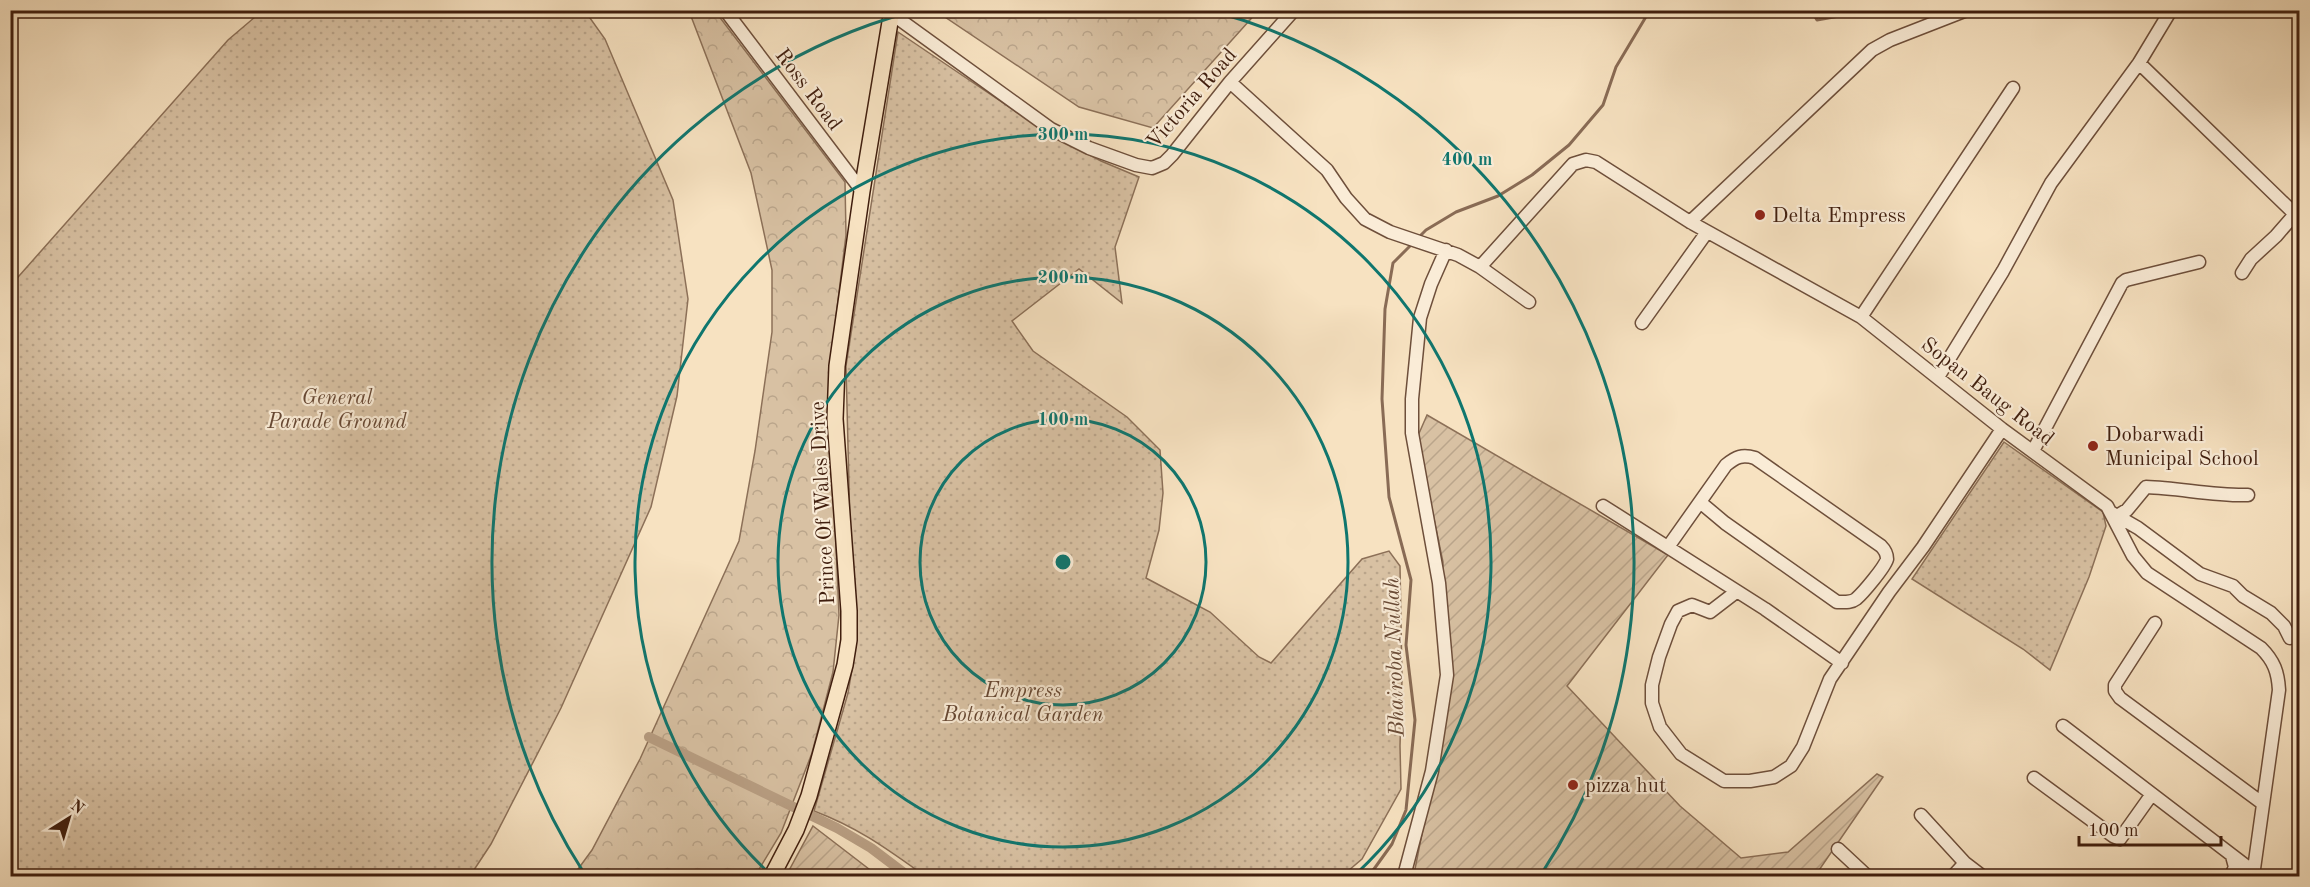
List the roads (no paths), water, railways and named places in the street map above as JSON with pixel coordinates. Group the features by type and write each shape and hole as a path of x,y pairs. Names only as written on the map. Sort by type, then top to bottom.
{"main road":[{"name":"Prince Of Wales Drive","path":"772,876 796,830 809,796 845,665 849,640 849,600 834,419 837,366 862,191 892,12"}],"street":[{"name":"Ross Road","path":"725,10 862,191"},
{"name":"Victoria Road","path":"892,12 1051,129 1089,148 1136,165 1152,168 1164,163 1172,155 1230,82 1294,10"},
{"path":"1690,222 1872,50 1890,40 1967,10"},
{"path":"1938,377 2003,271 2051,183 2139,63 2171,10"},
{"path":"2139,63 2297,217 2251,259 2241,273"},
{"path":"1230,82 1327,170 1354,208 1375,225 1440,248 1480,267 1529,302"},
{"path":"1862,316 2013,88"},
{"name":"Sopan Baug Road","path":"1480,267 1573,164 1579,161 1596,162 1707,232 1862,316 2002,429 2107,506 2115,514 2133,556 2146,573 2261,648 2272,659 2278,674 2279,690 2253,874"},
{"path":"1642,323 1707,232"},
{"path":"1404,876 1432,771 1447,675 1439,583 1414,446 1412,399 1420,318 1440,248"},
{"path":"2033,451 2122,283 2126,280 2199,262"},
{"path":"1736,591 1710,612 1692,605 1678,611 1659,657 1652,685 1652,704 1660,727 1681,754 1724,781 1749,781 1774,777 1791,766 1803,747 1824,692 1842,663 2002,429"},
{"path":"1668,547 1726,465 1737,456 1746,455 1755,458 1881,546 1886,551 1887,559 1856,600 1837,602 1725,523 1700,502"},
{"path":"2115,514 2127,510 2146,487 2166,487 2224,496 2248,495"},
{"path":"1603,506 1736,591 1842,663"},
{"path":"2115,514 2138,528 2200,574 2233,586 2243,596 2271,614 2284,626 2290,638"},
{"path":"1873,579 1889,592"},
{"path":"2155,623 2115,685 2115,691 2120,698 2262,803"},
{"path":"2063,726 2253,874"},
{"path":"2034,778 2120,839 2152,794"},
{"path":"1921,815 1965,863 1982,876"},
{"path":"1838,849 1868,876"},
{"path":"2231,876 2235,867 2232,856"},
{"path":"1953,876 1965,863"}],"waterway":[{"name":"Bhairoba Nullah","path":"1419,237 1426,230 1456,212 1498,196 1532,175 1569,145 1603,105 1616,67 1650,10"},
{"name":"Bhairoba Nullah","path":"1811,10 1817,20 1873,10"},
{"name":"Bhairoba Nullah","path":"1369,876 1392,844 1406,810 1415,720 1406,645 1411,580 1389,497 1382,399 1385,309 1393,263 1412,244"},
{"path":"649,737 837,828 871,848 908,876"}],"place":[{"name":"Delta Empress","path":"1760,215"},
{"name":"Dobarwadi Municipal School","path":"2093,446"},
{"name":"pizza hut","path":"1573,785"}],"park label":[{"name":"General Parade Ground","path":"337,409"},
{"name":"Empress Botanical Garden","path":"1023,702"}]}
